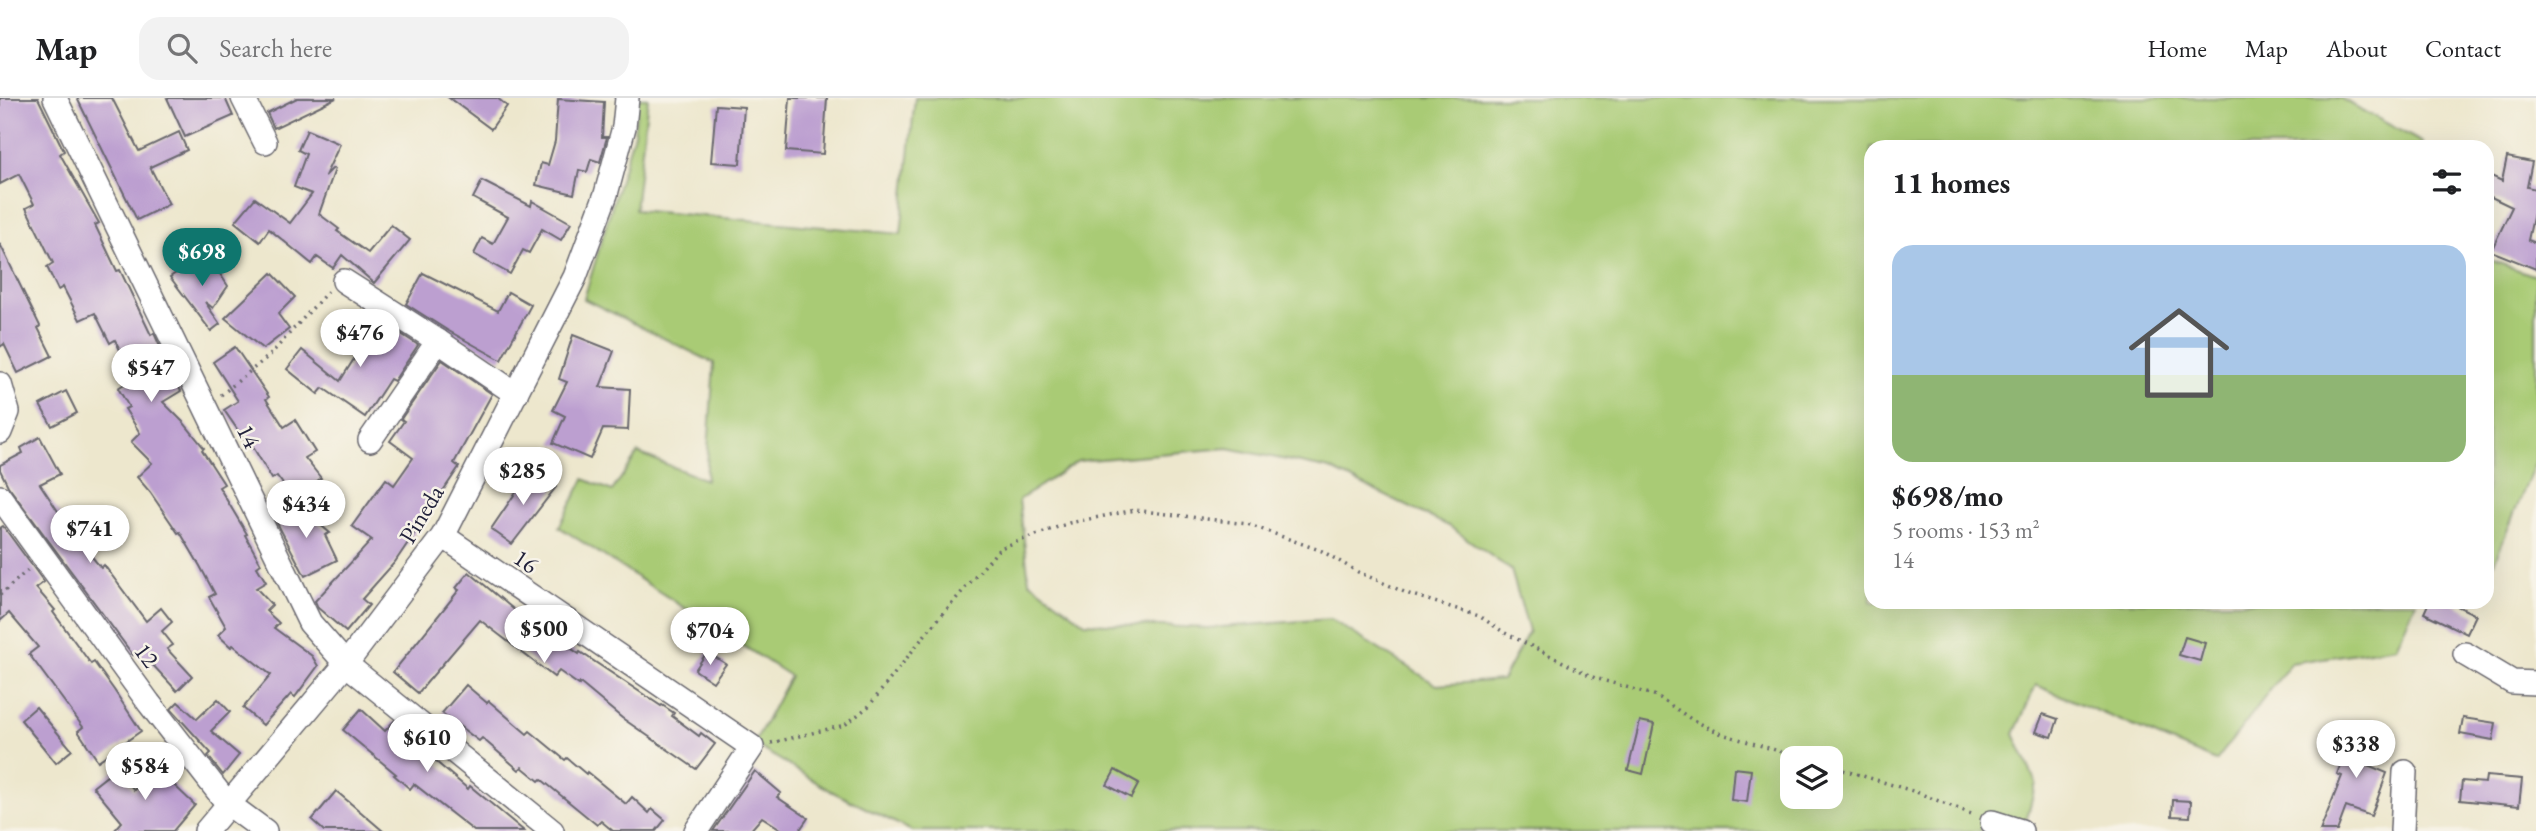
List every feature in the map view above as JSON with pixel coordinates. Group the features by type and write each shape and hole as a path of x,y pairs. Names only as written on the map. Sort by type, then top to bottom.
{"street":[{"name":"14","path":"55,98 310,623 346,664 552,831"},
{"path":"243,98 265,142"},
{"name":"Pineda","path":"206,831 346,664 443,536 575,277 602,205 625,127 627,98"},
{"path":"344,281 516,394"},
{"path":"370,440 438,341"},
{"path":"0,384 8,412 0,432"},
{"name":"12","path":"0,497 149,703 227,803 265,831"},
{"name":"16","path":"443,536 752,747"},
{"path":"2465,654 2512,682 2536,683"},
{"path":"696,831 752,747"},
{"path":"2402,831 2405,772"},
{"path":"1992,822 2021,831"}],"path":[{"path":"206,408 270,355 323,295 344,281"},
{"path":"752,747 845,724 869,706 928,631 1000,548 1069,523 1135,510 1247,524 1322,551 1358,572 1409,594 1479,616 1505,633 1595,678 1657,696 1691,719 1722,734 1780,751"},
{"path":"0,595 44,556"},
{"path":"1843,770 1916,792 1992,822"}],"green space":[{"path":"638,98 648,98 635,210 901,234 915,98 2340,98 2417,140 1864,140 1864,609 2413,609 2396,647 2291,663 2216,761 2036,685 2014,734 2036,783 2025,825 1985,818 1980,831 912,831 831,791 754,744 790,676 559,527 584,479 612,491 638,453 706,480 714,363 584,299 634,133","holes":["1228,448 1330,469 1449,526 1511,570 1529,631 1502,680 1437,685 1330,619 1208,628 1085,623 1029,581 1019,500 1078,461"]},
{"path":"2494,261 2536,276 2536,461 2494,563"}],"building":[{"path":"0,98 38,98 64,151 60,154 99,223 95,225 117,271 120,270 151,335 154,333 165,358 162,360 181,391 163,402 204,448 202,450 224,484 219,487 261,564 257,567 266,582 256,588 272,605 266,611 279,623 274,628 312,656 318,666 295,697 291,694 263,725 243,708 271,675 218,635 226,627 209,597 215,594 180,532 178,533 137,477 152,463 131,442 140,433 125,409 129,407 118,388 134,378 115,340 110,343 95,313 80,320 63,287 58,290 47,267 53,263 26,208 34,204 19,174 0,184"},
{"path":"77,98 112,98 139,151 179,132 187,150 150,167 169,204 137,220"},
{"path":"167,98 225,98 233,116 185,137"},
{"path":"297,98 336,98 274,128 267,113"},
{"path":"449,98 497,98 507,106 491,129"},
{"path":"790,98 827,98 823,154 786,151"},
{"path":"558,99 604,102 602,137 607,137 600,162 591,159 587,172 579,170 574,194 536,185 541,163 548,165 555,141"},
{"path":"716,105 744,107 740,164 711,162"},
{"path":"307,130 340,144 325,176 335,169 319,214 368,253 391,225 410,240 374,283 342,255 333,268 317,257 312,264 269,229 260,242 235,222 255,198 290,223 312,194 294,187 306,154 298,150"},
{"path":"2507,157 2532,162 2527,187 2536,189 2536,204 2528,240 2536,243 2536,269 2494,252 2494,245 2512,207 2494,198 2494,177 2502,181"},
{"path":"482,181 531,206 532,201 571,223 561,240 542,229 529,253 523,250 510,274 474,254 482,238 493,244 508,217 473,198"},
{"path":"0,244 52,356 18,373 4,344 0,347"},
{"path":"206,253 228,286 213,308 205,302 220,324 211,331 170,277"},
{"path":"272,273 295,297 278,314 289,329 263,349 225,318"},
{"path":"423,273 498,311 508,292 531,305 501,360 406,304"},
{"path":"365,321 388,335 392,328 418,345 394,381 390,379 365,417 323,388 318,394 287,369 302,350 340,381 366,340 356,334"},
{"path":"573,335 614,351 600,387 630,389 628,430 603,429 590,459 553,443 565,416 553,410 567,382 559,379"},
{"path":"235,347 269,397 266,399 284,427 295,420 315,452 305,458 321,478 294,499 277,476 272,479 247,437 244,439 224,410 238,401 213,362"},
{"path":"442,360 492,394 454,463 459,467 395,562 362,599 369,605 346,632 318,608 315,601 372,540 352,526 386,479 394,485 413,458 390,441 404,421 401,419"},
{"path":"66,391 77,413 52,426 40,405"},
{"path":"40,437 60,474 40,484 71,531 101,568 104,565 146,621 161,608 172,622 162,631 173,645 167,649 192,676 177,691 151,663 146,666 135,653 133,655 8,486 0,465 23,453 21,448"},
{"path":"531,470 556,487 512,544 491,529"},
{"path":"298,506 330,533 325,535 337,560 305,576 275,519"},
{"path":"3,526 44,582 36,588 55,610 53,612 91,664 94,662 141,731 98,761 78,731 83,727 29,654 38,647 9,613 0,621 0,528"},
{"path":"469,572 518,613 519,611 579,654 580,652 662,705 699,736 701,733 715,744 696,769 622,718 580,683 579,685 559,671 554,677 480,620 418,693 393,672 459,590 456,588"},
{"path":"2426,609 2464,609 2476,615 2467,634 2424,613"},
{"path":"2185,637 2205,643 2200,661 2179,655"},
{"path":"707,652 726,664 713,682 695,670"},
{"path":"466,685 527,734 530,731 626,804 632,797 649,813 652,809 665,820 656,831 613,831 601,821 597,825 541,779 539,781 522,767 519,770 482,738 479,741 442,713"},
{"path":"218,699 230,712 211,731 239,755 223,775 208,756 211,753 171,709 178,702 197,719"},
{"path":"36,707 72,750 56,763 21,720"},
{"path":"361,709 385,731 394,721 468,789 470,786 524,831 474,831 414,784 410,789 343,730"},
{"path":"2043,714 2058,719 2052,737 2036,732"},
{"path":"2463,718 2496,723 2493,740 2460,734"},
{"path":"1640,721 1654,724 1643,774 1628,770"},
{"path":"2357,722 2377,730 2365,764 2387,773 2371,816 2346,807 2337,831 2320,831 2342,776 2337,774"},
{"path":"117,768 134,790 156,768 195,805 173,831 114,831 122,822 93,787"},
{"path":"1734,768 1751,770 1747,802 1731,800"},
{"path":"1115,770 1139,783 1131,798 1107,785"},
{"path":"755,771 781,793 777,797 808,818 799,831 784,831 762,817 750,831 713,831"},
{"path":"2486,776 2522,779 2519,806 2460,800 2462,781 2485,783"},
{"path":"336,791 383,831 324,831 312,820"},
{"path":"2173,800 2191,801 2190,817 2172,816"}]}
